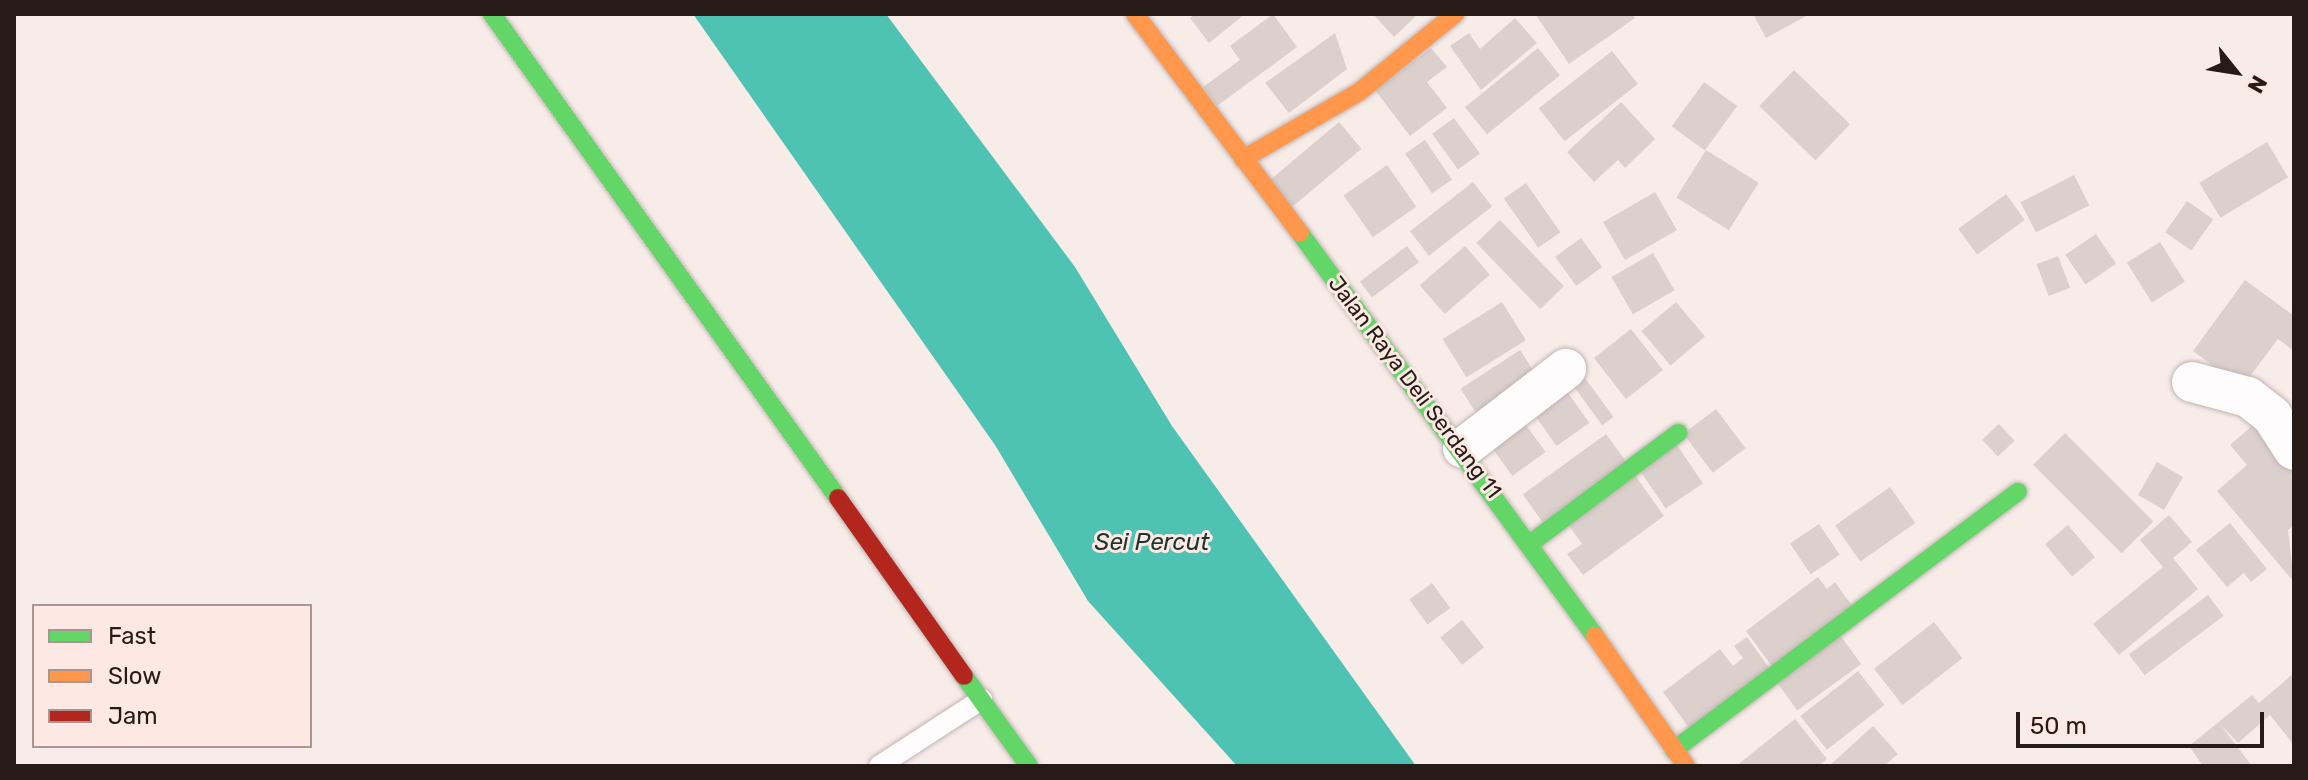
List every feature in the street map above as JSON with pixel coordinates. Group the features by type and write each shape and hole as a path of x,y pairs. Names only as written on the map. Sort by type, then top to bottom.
{"street":[{"path":"492,14 1029,766"},
{"path":"1243,159 1359,92 1455,14"},
{"name":"Jalan Raya Deli Serdang 11","path":"1141,16 1243,159 1463,448 1686,766"},
{"path":"1463,448 1566,369"},
{"path":"2192,382 2248,397 2294,450"},
{"path":"1531,543 1678,433"},
{"path":"1674,750 2018,492"}],"lane":[{"path":"879,766 982,699"}],"water":[{"name":"Sei Percut","path":"693,14 886,14 1075,267 1172,426 1416,766 1237,766 1088,601 995,445"}],"building":[{"path":"1195,14 1245,14 1209,43 1190,18"},
{"path":"1273,14 1297,47 1217,106 1203,87 1240,60 1230,46"},
{"path":"1373,14 1418,14 1394,37"},
{"path":"1535,14 1632,14 1635,18 1569,64"},
{"path":"1753,14 1804,14 1806,16 1766,38"},
{"path":"1515,18 1537,43 1481,90 1450,46 1469,33 1480,49"},
{"path":"1335,33 1347,69 1289,113 1265,83"},
{"path":"1431,48 1447,67 1427,82 1447,108 1410,136 1375,90"},
{"path":"1538,48 1560,75 1487,134 1465,107"},
{"path":"1612,51 1638,84 1565,141 1539,108"},
{"path":"1794,70 1850,124 1815,160 1759,106"},
{"path":"1704,82 1737,106 1705,151 1672,126"},
{"path":"1621,102 1655,139 1625,168 1618,160 1594,182 1567,152"},
{"path":"1454,118 1480,154 1458,169 1432,134"},
{"path":"1339,122 1361,149 1292,207 1269,180"},
{"path":"1425,140 1452,180 1432,193 1405,153"},
{"path":"2267,142 2288,177 2220,218 2199,183"},
{"path":"1706,150 1759,183 1729,230 1676,197"},
{"path":"1387,165 1416,207 1373,237 1344,195"},
{"path":"2074,175 2089,205 2036,233 2021,202"},
{"path":"1473,182 1492,206 1429,256 1410,231"},
{"path":"1526,183 1560,232 1538,248 1504,198"},
{"path":"1655,192 1677,230 1625,260 1603,222"},
{"path":"2006,194 2025,220 1977,255 1958,229"},
{"path":"2187,201 2213,219 2191,250 2165,232"},
{"path":"1500,220 1564,286 1540,309 1476,243"},
{"path":"2096,234 2116,264 2085,285 2065,255"},
{"path":"1581,238 1602,267 1576,286 1555,257"},
{"path":"2160,242 2185,282 2152,303 2127,263"},
{"path":"1407,246 1419,262 1372,297 1360,282"},
{"path":"1465,246 1490,275 1445,314 1420,285"},
{"path":"1653,253 1674,290 1633,314 1611,277"},
{"path":"2058,256 2070,288 2049,296 2037,264"},
{"path":"2245,280 2294,316 2294,351 2278,339 2242,387 2193,351"},
{"path":"1502,302 1526,340 1466,377 1443,339"},
{"path":"1676,302 1705,336 1670,365 1642,331"},
{"path":"1631,329 1663,370 1626,399 1594,358"},
{"path":"1520,350 1541,382 1481,421 1460,389"},
{"path":"1580,371 1614,417 1602,425 1569,379"},
{"path":"1564,387 1589,423 1556,446 1531,410"},
{"path":"1716,409 1745,448 1713,473 1683,434"},
{"path":"1518,414 1546,452 1512,476 1485,438"},
{"path":"1999,424 2015,441 1998,457 1982,440"},
{"path":"2253,425 2294,473 2294,525 2288,530 2294,582 2217,491 2247,465 2230,445"},
{"path":"2065,433 2153,521 2122,553 2033,465"},
{"path":"1606,434 1630,467 1547,528 1523,495"},
{"path":"1675,442 1703,483 1666,509 1638,467"},
{"path":"2157,462 2183,477 2164,510 2138,495"},
{"path":"1632,471 1664,516 1583,575 1567,554 1582,544 1565,520"},
{"path":"1890,487 1915,523 1860,561 1835,525"},
{"path":"2169,515 2192,542 2173,558 2198,589 2119,655 2093,624 2163,567 2140,540"},
{"path":"2230,523 2267,569 2251,582 2244,573 2227,587 2196,550"},
{"path":"1819,524 1840,555 1811,574 1790,544"},
{"path":"2068,525 2095,557 2072,576 2045,544"},
{"path":"1818,577 1827,589 1835,582 1855,610 1774,669 1746,631"},
{"path":"1432,583 1450,608 1428,625 1409,599"},
{"path":"2208,595 2224,616 2145,675 2129,655"},
{"path":"1462,620 1484,647 1462,665 1440,638"},
{"path":"1934,622 1962,658 1902,705 1874,669"},
{"path":"1840,635 1861,664 1797,711 1776,681"},
{"path":"1747,637 1772,672 1692,732 1663,692 1720,649 1733,666 1743,658 1734,646"},
{"path":"1858,671 1884,705 1827,750 1800,716"},
{"path":"2294,673 2294,745 2270,715 2238,743 2220,724 2252,766 2203,766 2189,746 2252,695 2259,703"},
{"path":"1795,719 1827,759 1818,766 1736,766"},
{"path":"1873,726 1898,754 1884,766 1829,766"}],"traffic: fast":[{"path":"492,14 838,498"},
{"path":"1300,233 1595,636"},
{"path":"1531,543 1678,433"},
{"path":"1674,750 2018,492"},
{"path":"964,676 1029,766"}],"traffic: slow":[{"path":"1135,14 1300,233"},
{"path":"1243,159 1359,92 1455,14"},
{"path":"1595,636 1686,766"}],"traffic: jam":[{"path":"838,498 964,676"}]}
